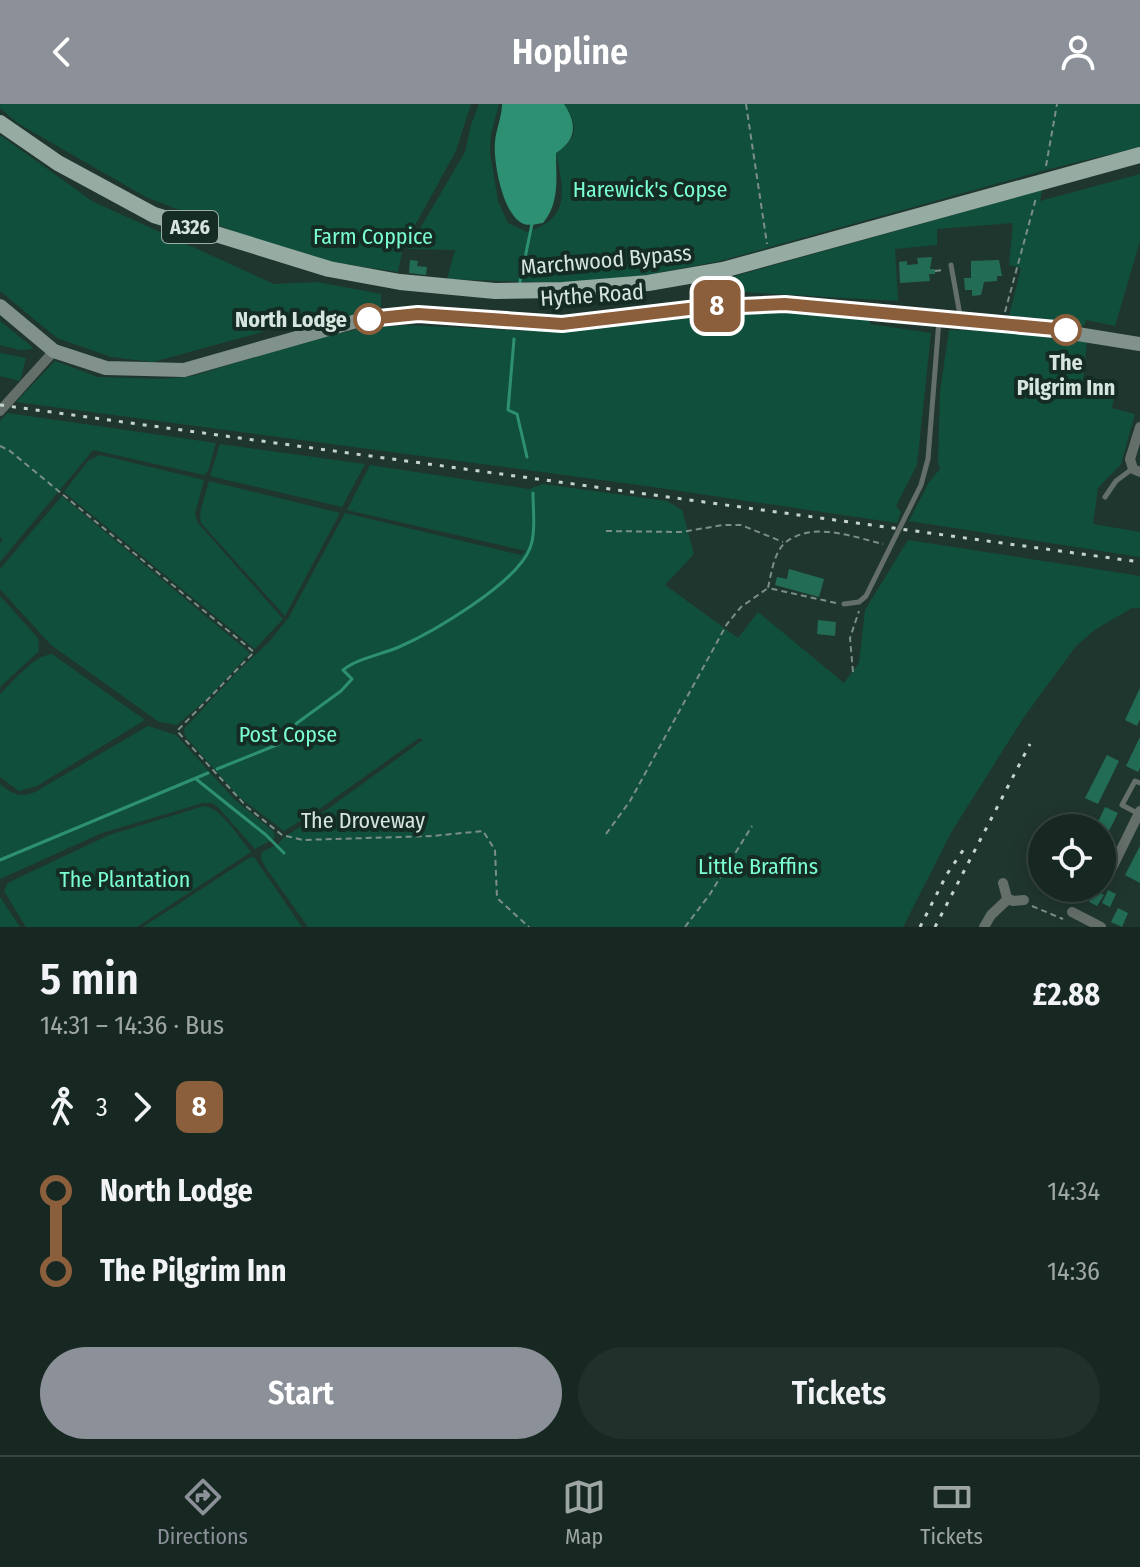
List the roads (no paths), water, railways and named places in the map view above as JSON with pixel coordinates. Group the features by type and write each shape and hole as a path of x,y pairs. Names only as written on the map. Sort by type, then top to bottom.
{"main road":[{"name":"Marchwood Bypass","path":"0,123 58,163 154,215 329,269 400,282 495,291 563,290 663,280 723,270 1140,155"}],"street":[{"name":"Hythe Road","path":"54,351 106,368 184,370 360,320 418,314 562,324 697,308 785,304 1059,329 1140,344"},
{"path":"0,306 54,351 0,411"},
{"path":"1137,470 1130,459 1140,427"},
{"path":"1116,860 1139,812"},
{"path":"1003,883 1008,899"},
{"path":"984,927 991,915 1008,899 1022,900"},
{"path":"1073,913 1101,927"}],"lane":[{"path":"952,267 961,320"},
{"path":"844,604 859,602 866,596 921,485 928,459 939,319"},
{"path":"1105,497 1116,481 1137,470"},
{"path":"1139,812 1122,805 1135,781 1140,783"}],"waterway":[{"path":"520,282 532,224"},
{"path":"514,339 508,410 517,414 527,457"},
{"path":"217,769 279,744 297,723 341,691 352,679 343,670 349,666 399,647 432,630 492,591 522,562 530,548 534,528 533,493"},
{"path":"0,860 208,773"},
{"path":"196,779 284,853"}],"railway":[{"path":"0,405 1140,562"},
{"path":"935,927 1030,744"},
{"path":"920,927 947,874 966,846"}],"place":[{"name":"North Lodge","path":"369,319"},
{"name":"The Pilgrim Inn","path":"1066,330"}],"park label":[{"name":"Harewick's Copse","path":"650,189"},
{"name":"Farm Coppice","path":"373,236"},
{"name":"Post Copse","path":"288,734"},
{"name":"Little Braffins","path":"758,866"},
{"name":"The Plantation","path":"125,879"}]}
